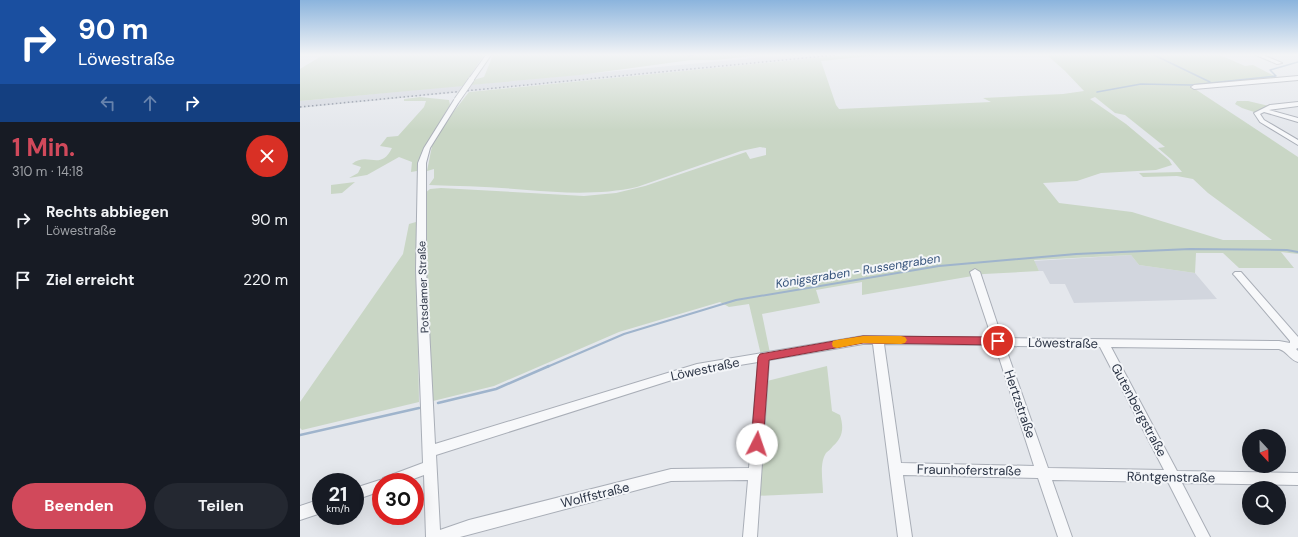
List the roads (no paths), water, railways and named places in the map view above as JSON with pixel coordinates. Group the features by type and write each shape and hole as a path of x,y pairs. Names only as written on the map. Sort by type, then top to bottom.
{"street":[{"name":"Potsdamer Straße","path":"433,537 422,269 422,163 427,148 471,80"},
{"path":"1194,87 1274,80"},
{"path":"1298,104 1270,107 1257,113 1258,117 1262,121 1298,144"},
{"path":"1263,109 1298,120"},
{"name":"Hertzstraße","path":"975,272 1065,537"},
{"path":"1238,274 1296,340 1295,345 1289,348 1298,358"},
{"name":"Löwestraße","path":"429,451 697,368 863,340 1279,345 1289,348"},
{"path":"878,340 905,537"},
{"name":"Gutenbergstraße","path":"1104,344 1203,537"},
{"path":"750,537 764,357"},
{"path":"413,473 430,467"},
{"name":"Fraunhoferstraße","path":"896,469 1044,473"},
{"name":"Röntgenstraße","path":"1044,473 1298,479"},
{"name":"Wolffstraße","path":"439,537 469,527 671,475 755,474"},
{"path":"300,514 312,509"}],"waterway":[{"path":"1206,80 1210,82"},
{"path":"1097,92 1141,84 1191,85 1238,80"},
{"name":"Königsgraben - Russengraben","path":"547,367 624,334 736,300 939,266 1076,254 1190,249 1287,250 1298,252"},
{"name":"Königsgraben - Russengraben","path":"438,403 496,389 549,366"},
{"path":"300,435 419,408"}],"railway":[{"path":"300,107 577,80"}]}
